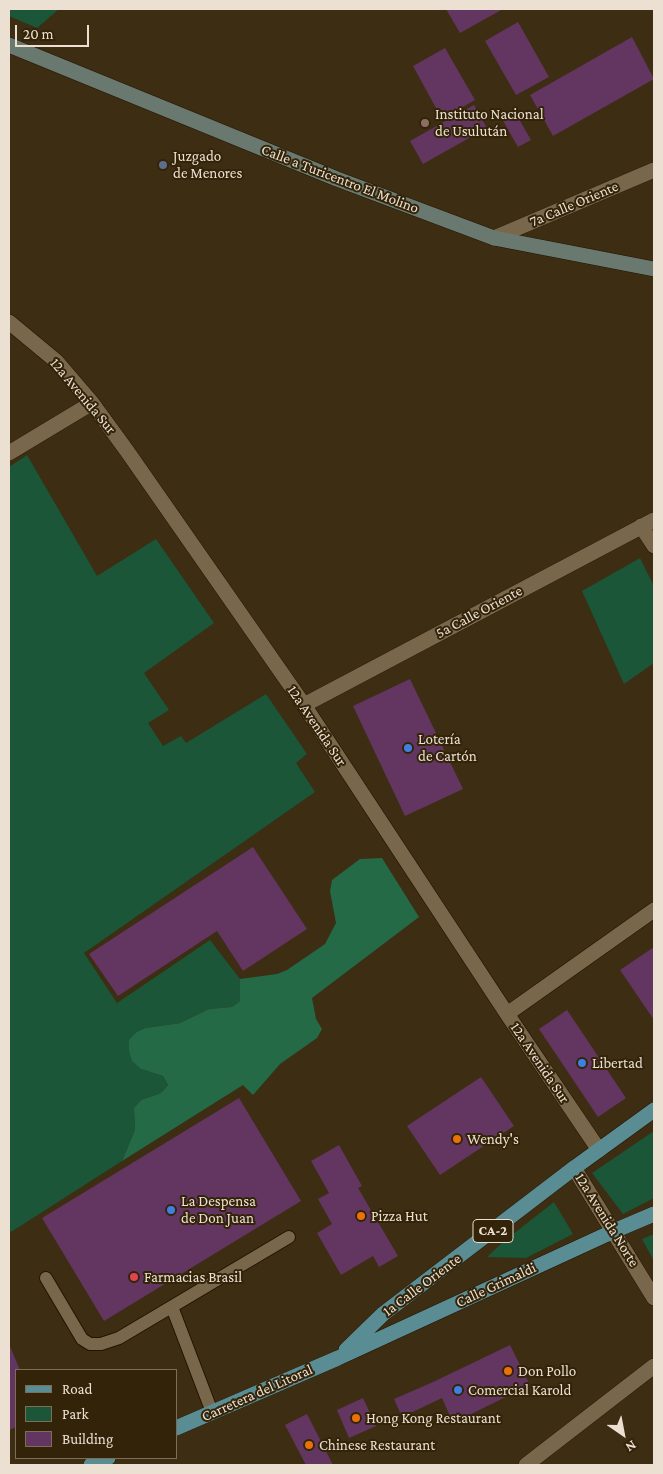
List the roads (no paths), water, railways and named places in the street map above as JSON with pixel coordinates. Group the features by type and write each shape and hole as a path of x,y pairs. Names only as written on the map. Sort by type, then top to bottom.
{"main road":[{"name":"1a Calle Oriente","path":"338,1358 383,1314 574,1168 654,1110"},
{"name":"Calle Grimaldi","path":"338,1358 654,1214"},
{"name":"Carretera del Litoral","path":"178,1427 338,1358"},
{"path":"91,1465 106,1459"}],"street":[{"name":"Calle a Turicentro El Molino","path":"9,45 337,180 494,238 654,269"},
{"name":"7a Calle Oriente","path":"494,238 654,170"},
{"name":"12a Avenida Sur","path":"9,322 56,361 92,403 127,451 304,705 507,1014 599,1150"},
{"path":"9,453 92,403"},
{"path":"648,523 654,546"},
{"name":"5a Calle Oriente","path":"304,705 648,523"},
{"path":"507,1014 654,910"},
{"name":"12a Avenida Norte","path":"574,1168 654,1298"},
{"path":"526,1465 654,1366"}],"lane":[{"path":"46,1278 82,1339 90,1344 101,1344 119,1338 172,1308 289,1237"},
{"path":"172,1308 212,1412"}],"place":[{"name":"Instituto Nacional de Usulután","path":"425,123"},
{"name":"Juzgado de Menores","path":"163,165"},
{"name":"Lotería de Cartón","path":"408,748"},
{"name":"Libertad","path":"582,1063"},
{"name":"Wendy's","path":"457,1139"},
{"name":"La Despensa de Don Juan","path":"171,1210"},
{"name":"Pizza Hut","path":"361,1216"},
{"name":"Farmacias Brasil","path":"134,1277"},
{"name":"Don Pollo","path":"508,1371"},
{"name":"Comercial Karold","path":"458,1390"},
{"name":"Hong Kong Restaurant","path":"356,1418"},
{"name":"Chinese Restaurant","path":"309,1445"}]}
